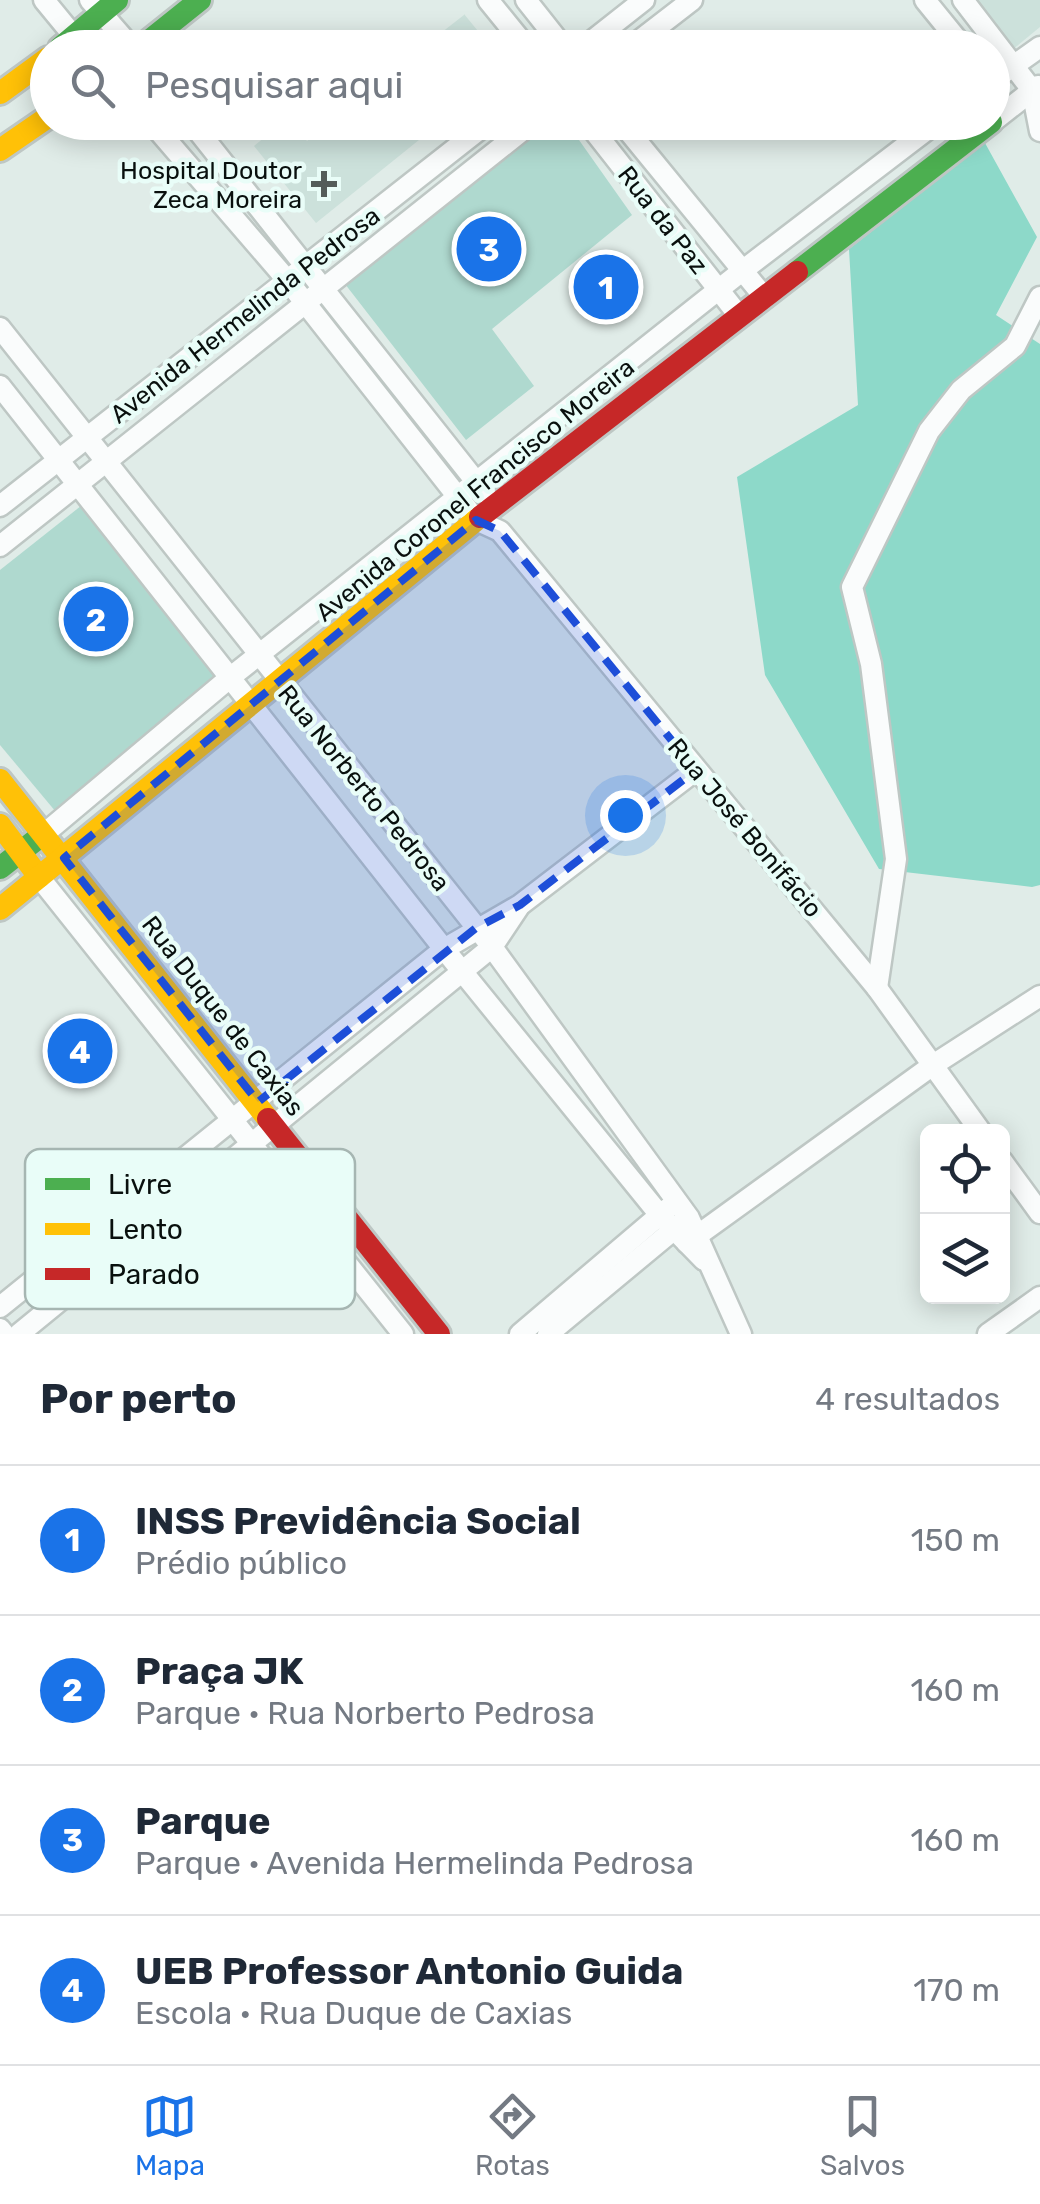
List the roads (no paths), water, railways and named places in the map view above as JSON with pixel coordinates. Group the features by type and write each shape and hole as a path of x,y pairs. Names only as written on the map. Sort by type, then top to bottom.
{"street":[{"path":"44,0 63,30"},
{"path":"162,30 200,0"},
{"path":"488,0 512,30"},
{"path":"526,0 550,30"},
{"path":"606,30 644,0"},
{"path":"653,30 692,0"},
{"path":"925,0 949,30"},
{"path":"963,0 988,30"},
{"path":"83,30 103,4 120,30"},
{"path":"1010,70 1040,47"},
{"path":"1010,57 1036,87 1037,124"},
{"path":"0,93 30,71"},
{"name":"Avenida Coronel Francisco Moreira","path":"1012,106 1036,87"},
{"path":"1010,104 1037,124"},
{"path":"0,150 30,129"},
{"name":"Rua José Bonifácio","path":"168,140 296,275 323,290 478,484 486,513 500,532 877,988 975,1124"},
{"name":"Rua José Bonifácio","path":"203,140 296,275 306,304 460,498 486,513"},
{"name":"Avenida Hermelinda Pedrosa","path":"0,506 466,140"},
{"path":"0,546 510,140"},
{"name":"Rua da Paz","path":"601,140 740,318"},
{"name":"Rua da Paz","path":"636,140 764,298"},
{"name":"Avenida Coronel Francisco Moreira","path":"0,868 232,676 718,290 914,140"},
{"name":"Avenida Coronel Francisco Moreira","path":"0,909 486,513 969,140"},
{"path":"877,988 896,859 872,664 852,587 928,431 961,390 1015,346 1040,297"},
{"name":"Rua Norberto Pedrosa","path":"1,332 492,947 706,1263 742,1334"},
{"path":"0,384 29,364"},
{"name":"Rua Norberto Pedrosa","path":"0,384 444,949 680,1224"},
{"path":"197,1149 444,949 520,905 696,770"},
{"name":"Rua Duque de Caxias","path":"0,780 294,1149"},
{"path":"0,824 256,1149"},
{"path":"240,1149 492,947 520,905"},
{"path":"520,1334 680,1224 1040,996"},
{"path":"1010,1172 1040,1214"},
{"path":"548,1334 680,1224"},
{"name":"Rua Duque de Caxias","path":"355,1227 439,1334"},
{"path":"355,1274 402,1334"},
{"path":"0,1307 25,1287"},
{"path":"988,1334 1040,1297"},
{"path":"19,1334 49,1309"}],"place":[{"name":"Hospital Doutor Zeca Moreira","path":"324,184"},
{"name":"Parque","path":"489,249"},
{"name":"INSS Previdência Social","path":"606,287"},
{"name":"Praça JK","path":"96,619"},
{"name":"UEB Professor Antonio Guida","path":"80,1051"}]}
